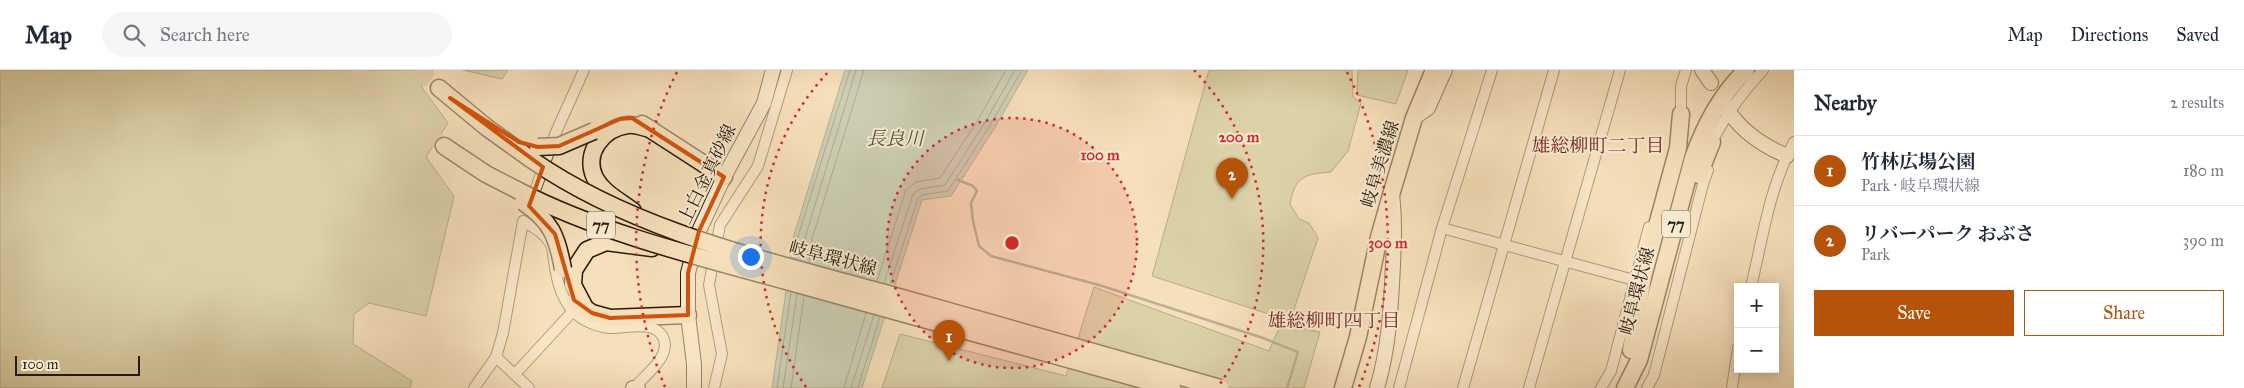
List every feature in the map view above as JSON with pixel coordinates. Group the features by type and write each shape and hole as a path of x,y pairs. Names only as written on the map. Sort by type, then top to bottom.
{"main road":[{"name":"岐阜美濃線","path":"1343,388 1358,337 1379,237 1391,194 1414,118 1434,70"},
{"name":"岐阜環状線","path":"1612,388 1635,355 1684,153 1698,118 1730,70"},
{"name":"岐阜環状線","path":"1624,388 1693,158 1704,128 1719,101 1746,70"},
{"name":"岐阜環状線","path":"444,93 486,127 535,154 551,173 640,218 739,253 1220,388"},
{"name":"77","path":"1635,355 1643,277 1678,148 1681,114"},
{"path":"535,154 597,134 620,119 632,118 724,177"},
{"name":"77","path":"597,134 592,164 594,177 602,189 640,218"},
{"name":"77","path":"1635,355 1653,339 1692,194 1712,142"},
{"name":"岐阜環状線","path":"444,146 518,194 571,215 685,252 1172,388"},
{"name":"77","path":"518,194 547,222 555,234 569,270 568,287 578,309 610,318 688,315"},
{"name":"77","path":"569,270 587,250 606,242 685,252"}],"street":[{"path":"474,388 496,357 503,333 524,221 556,132 584,70"},
{"name":"上白金真砂線","path":"694,388 694,364 688,315 688,273 699,230 724,177 764,103 773,70"},
{"path":"714,388 722,354 709,285 720,225 758,166 788,70"},
{"path":"1414,118 1428,108 1445,70"},
{"path":"1400,388 1442,228 1492,70"},
{"path":"1463,388 1554,70"},
{"path":"1529,388 1620,70"},
{"path":"1601,388 1611,371 1670,150 1672,126 1676,118 1681,114 1681,86 1686,70"},
{"path":"1702,70 1711,83"},
{"path":"1647,388 1654,375 1703,184 1713,159 1712,142 1726,108 1763,70"},
{"path":"1726,108 1755,139 1767,148 1787,156"},
{"path":"1752,283 1771,195 1794,142"},
{"path":"1376,388 1387,342 1392,300 1394,218 1391,194"},
{"path":"524,221 544,235 552,244 560,291 595,325 609,328 643,326 654,328 662,336 665,345 664,355 635,388"},
{"path":"1442,228 1634,280"},
{"path":"515,374 578,309"},
{"path":"496,357 529,388"},
{"path":"1732,388 1734,373"}],"highlighted area":[{"path":"450,98 519,142 538,147 559,146 620,119 632,118 724,177 699,231 688,273 688,315 610,318 592,313 574,300 555,234 529,206 543,167"}],"green space":[{"path":"0,70 433,70 421,86 448,123 426,157 454,196 426,316 369,303 354,314 353,344 412,381 410,388 0,388"},
{"path":"463,70 508,70 502,79"},
{"path":"1209,70 1352,70 1353,97 1361,103 1348,151 1331,172 1314,174 1303,178 1298,182 1292,195 1290,204 1299,219 1309,223 1318,238 1290,321 1152,276"},
{"path":"1358,70 1408,70 1396,104 1357,95"},
{"path":"1094,287 1269,351 1281,324 1320,332 1304,388 882,388 900,334 1066,376"}],"water":[{"name":"長良川","path":"845,70 1028,70 994,129 951,196 922,200 862,388 772,388 794,235"}],"waterway":[{"path":"958,180 973,186 977,191 971,203 973,221 979,246 991,256 1099,285 1263,338 1298,352 1287,388"}],"tunnel":[{"path":"353,70 411,122 444,146"},
{"path":"418,70 439,88"}],"place":[{"name":"リバーパーク おぶさ","path":"1232,199"},
{"name":"竹林広場公園","path":"949,361"}],"district":[{"name":"雄総柳町二丁目","path":"1598,145"},
{"name":"雄総柳町四丁目","path":"1334,320"}]}
